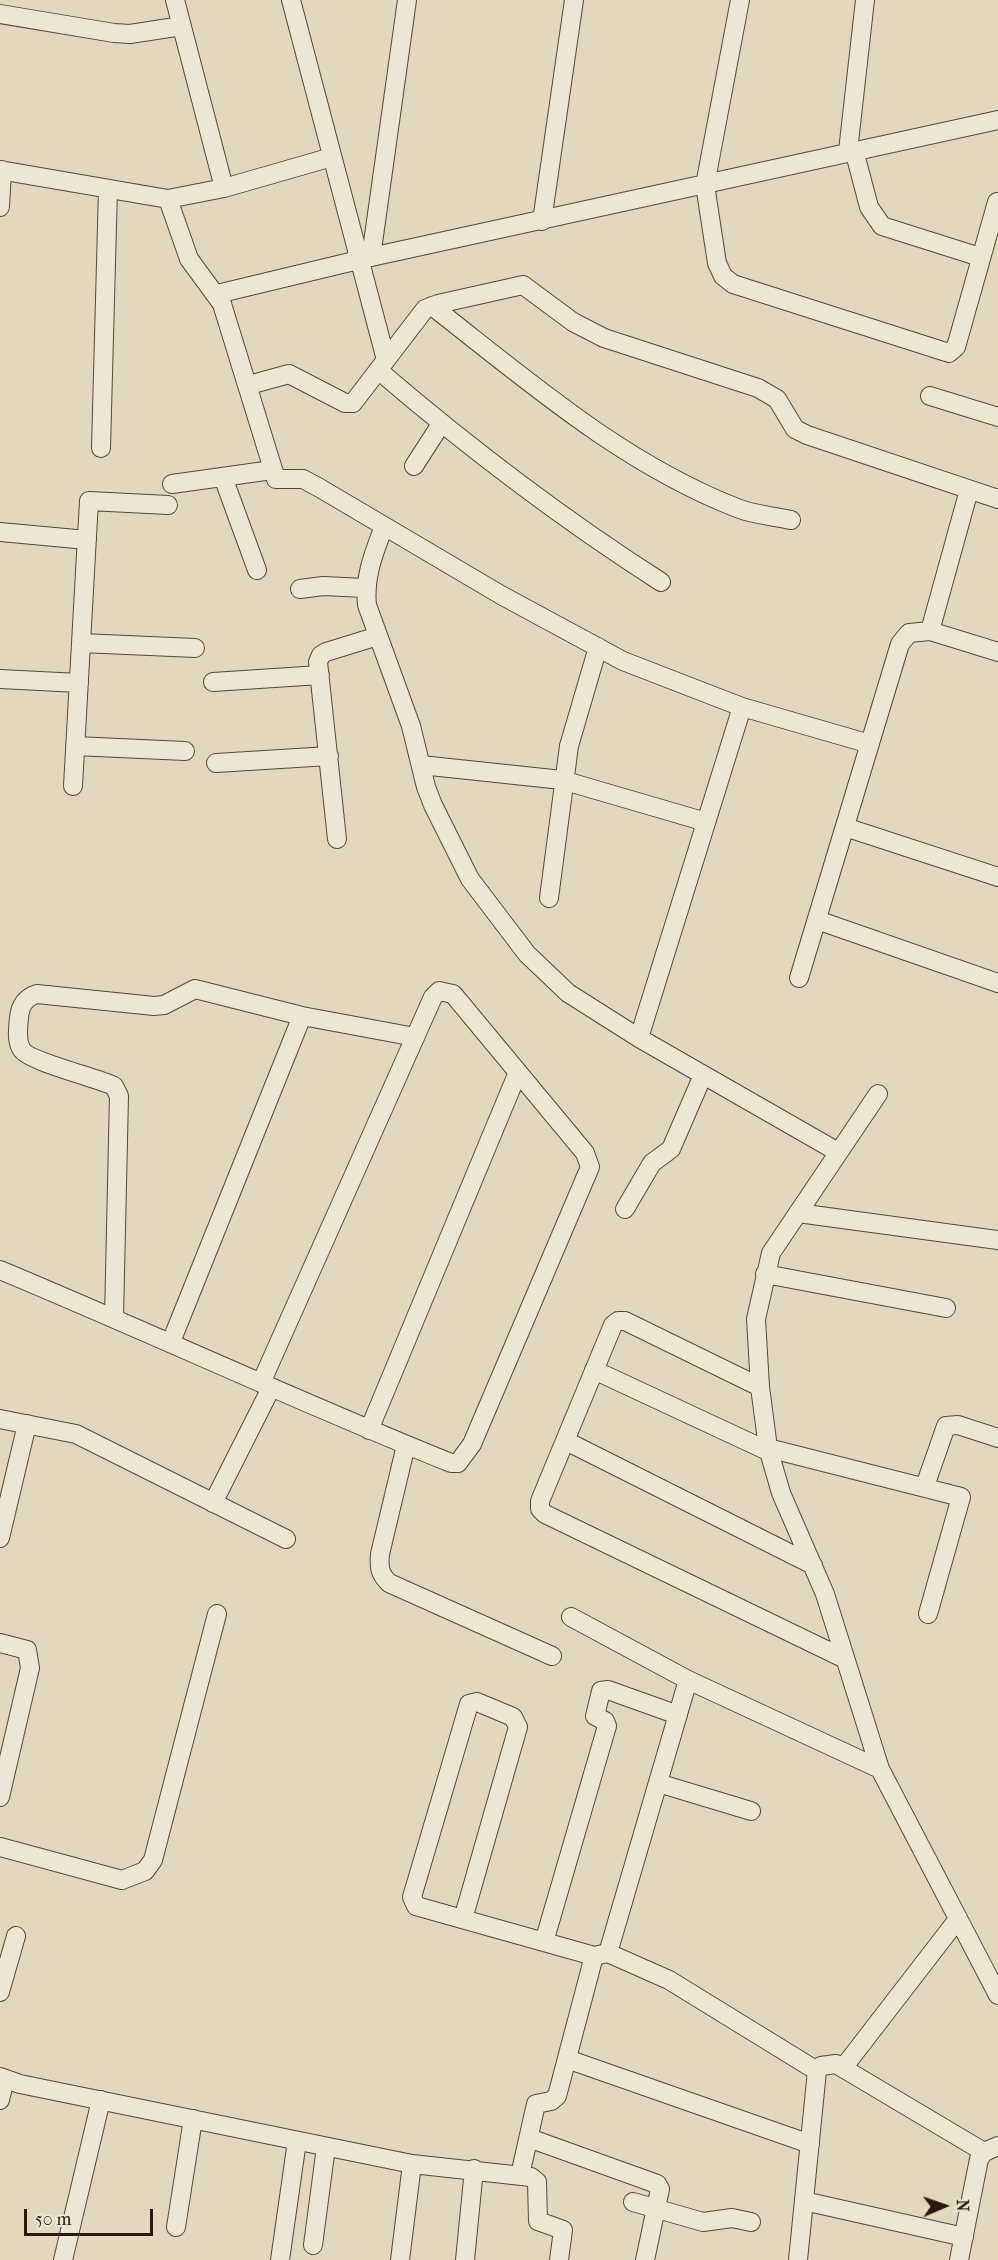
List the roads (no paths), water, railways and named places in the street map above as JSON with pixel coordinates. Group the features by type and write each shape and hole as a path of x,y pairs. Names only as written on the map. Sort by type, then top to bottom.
{"street":[{"path":"175,0 224,188"},
{"path":"291,0 332,157 365,258 382,365 441,424 589,536 661,582"},
{"path":"365,258 407,0"},
{"path":"542,220 574,0"},
{"path":"740,0 705,185 717,262 723,276 734,284 949,353 956,346 997,202"},
{"path":"864,0 851,151 869,207 882,226 980,257"},
{"path":"0,14 114,33 130,34 182,26"},
{"path":"217,294 365,258 998,120"},
{"path":"0,207 1,170 168,199 224,188 332,157"},
{"path":"101,448 108,189"},
{"path":"168,199 189,259 202,279 217,294 249,385 276,479 303,479 598,647 676,684 742,707 870,744"},
{"path":"249,385 290,374 349,404 353,403 425,309 523,285 573,321 604,338 758,388 777,399 795,429 801,432 998,499"},
{"path":"432,306 576,419 658,470 739,509 791,520"},
{"path":"930,396 998,417"},
{"path":"414,466 441,424"},
{"path":"172,484 272,470"},
{"path":"223,477 257,570"},
{"path":"930,632 969,490"},
{"path":"73,786 89,501 168,505"},
{"path":"384,526 369,567 365,588 367,605 411,726 426,787 470,879 527,954 568,993 639,1038 838,1152"},
{"path":"0,532 87,540"},
{"path":"300,589 323,586 365,588"},
{"path":"799,978 900,645 909,633 930,632 998,652"},
{"path":"337,839 320,675 321,655 378,636"},
{"path":"81,643 195,648"},
{"path":"549,898 569,746 598,647"},
{"path":"213,682 320,675"},
{"path":"0,679 79,683"},
{"path":"639,1038 742,707"},
{"path":"75,746 185,751"},
{"path":"216,763 329,756"},
{"path":"421,765 566,781 706,822"},
{"path":"845,827 998,877"},
{"path":"817,920 998,983"},
{"path":"114,1318 118,1091 114,1086 93,1076 31,1058 22,1051 18,1039 20,1007 29,997 37,994 154,1006 164,1005 195,989 302,1016 415,1036"},
{"path":"0,1270 171,1342 266,1386 369,1430 451,1463 458,1462 472,1444 590,1167 585,1153 453,993 440,990 433,997 266,1386 213,1503"},
{"path":"171,1342 302,1016"},
{"path":"369,1430 518,1072"},
{"path":"625,1209 652,1162 671,1149 703,1075"},
{"path":"878,1095 771,1253 756,1319 760,1387 769,1450 781,1493 813,1565 880,1769 998,1995"},
{"path":"798,1213 998,1240"},
{"path":"765,1274 946,1308"},
{"path":"760,1387 625,1321 613,1325 540,1501 540,1509 545,1514 845,1659"},
{"path":"594,1370 769,1450 925,1486 962,1497 928,1614"},
{"path":"0,1419 76,1434 286,1539"},
{"path":"0,1538 27,1424"},
{"path":"925,1486 946,1426 958,1425 998,1438"},
{"path":"566,1441 813,1565"},
{"path":"406,1445 380,1554 379,1567 382,1576 389,1583 552,1656"},
{"path":"0,1847 123,1880 146,1871 153,1860 217,1614"},
{"path":"571,1617 688,1680 880,1769"},
{"path":"0,1643 27,1650 30,1668 0,1797"},
{"path":"520,2175 536,2104 555,2099 658,1783 688,1680"},
{"path":"544,1942 607,1726 606,1721 595,1716 601,1691 608,1690 678,1715"},
{"path":"463,1919 518,1727 513,1717 477,1702 469,1704 412,1897 416,1906 544,1942 601,1955 669,1980 817,2071"},
{"path":"658,1783 751,1811"},
{"path":"843,2068 958,1919"},
{"path":"0,1992 16,1936"},
{"path":"567,2059 810,2144"},
{"path":"798,2260 817,2071 828,2063 843,2068 901,2105 991,2149 979,2159 959,2260"},
{"path":"0,2100 3,2078 412,2164 531,2176 537,2182 537,2218 540,2223 563,2230 559,2260"},
{"path":"63,2260 100,2100"},
{"path":"176,2227 193,2119"},
{"path":"529,2138 657,2184 660,2189 657,2209 645,2260"},
{"path":"280,2260 297,2141"},
{"path":"313,2245 326,2147"},
{"path":"400,2260 412,2164"},
{"path":"465,2260 474,2169"},
{"path":"804,2201 964,2237"},
{"path":"633,2202 704,2222 732,2218 751,2222"}]}
